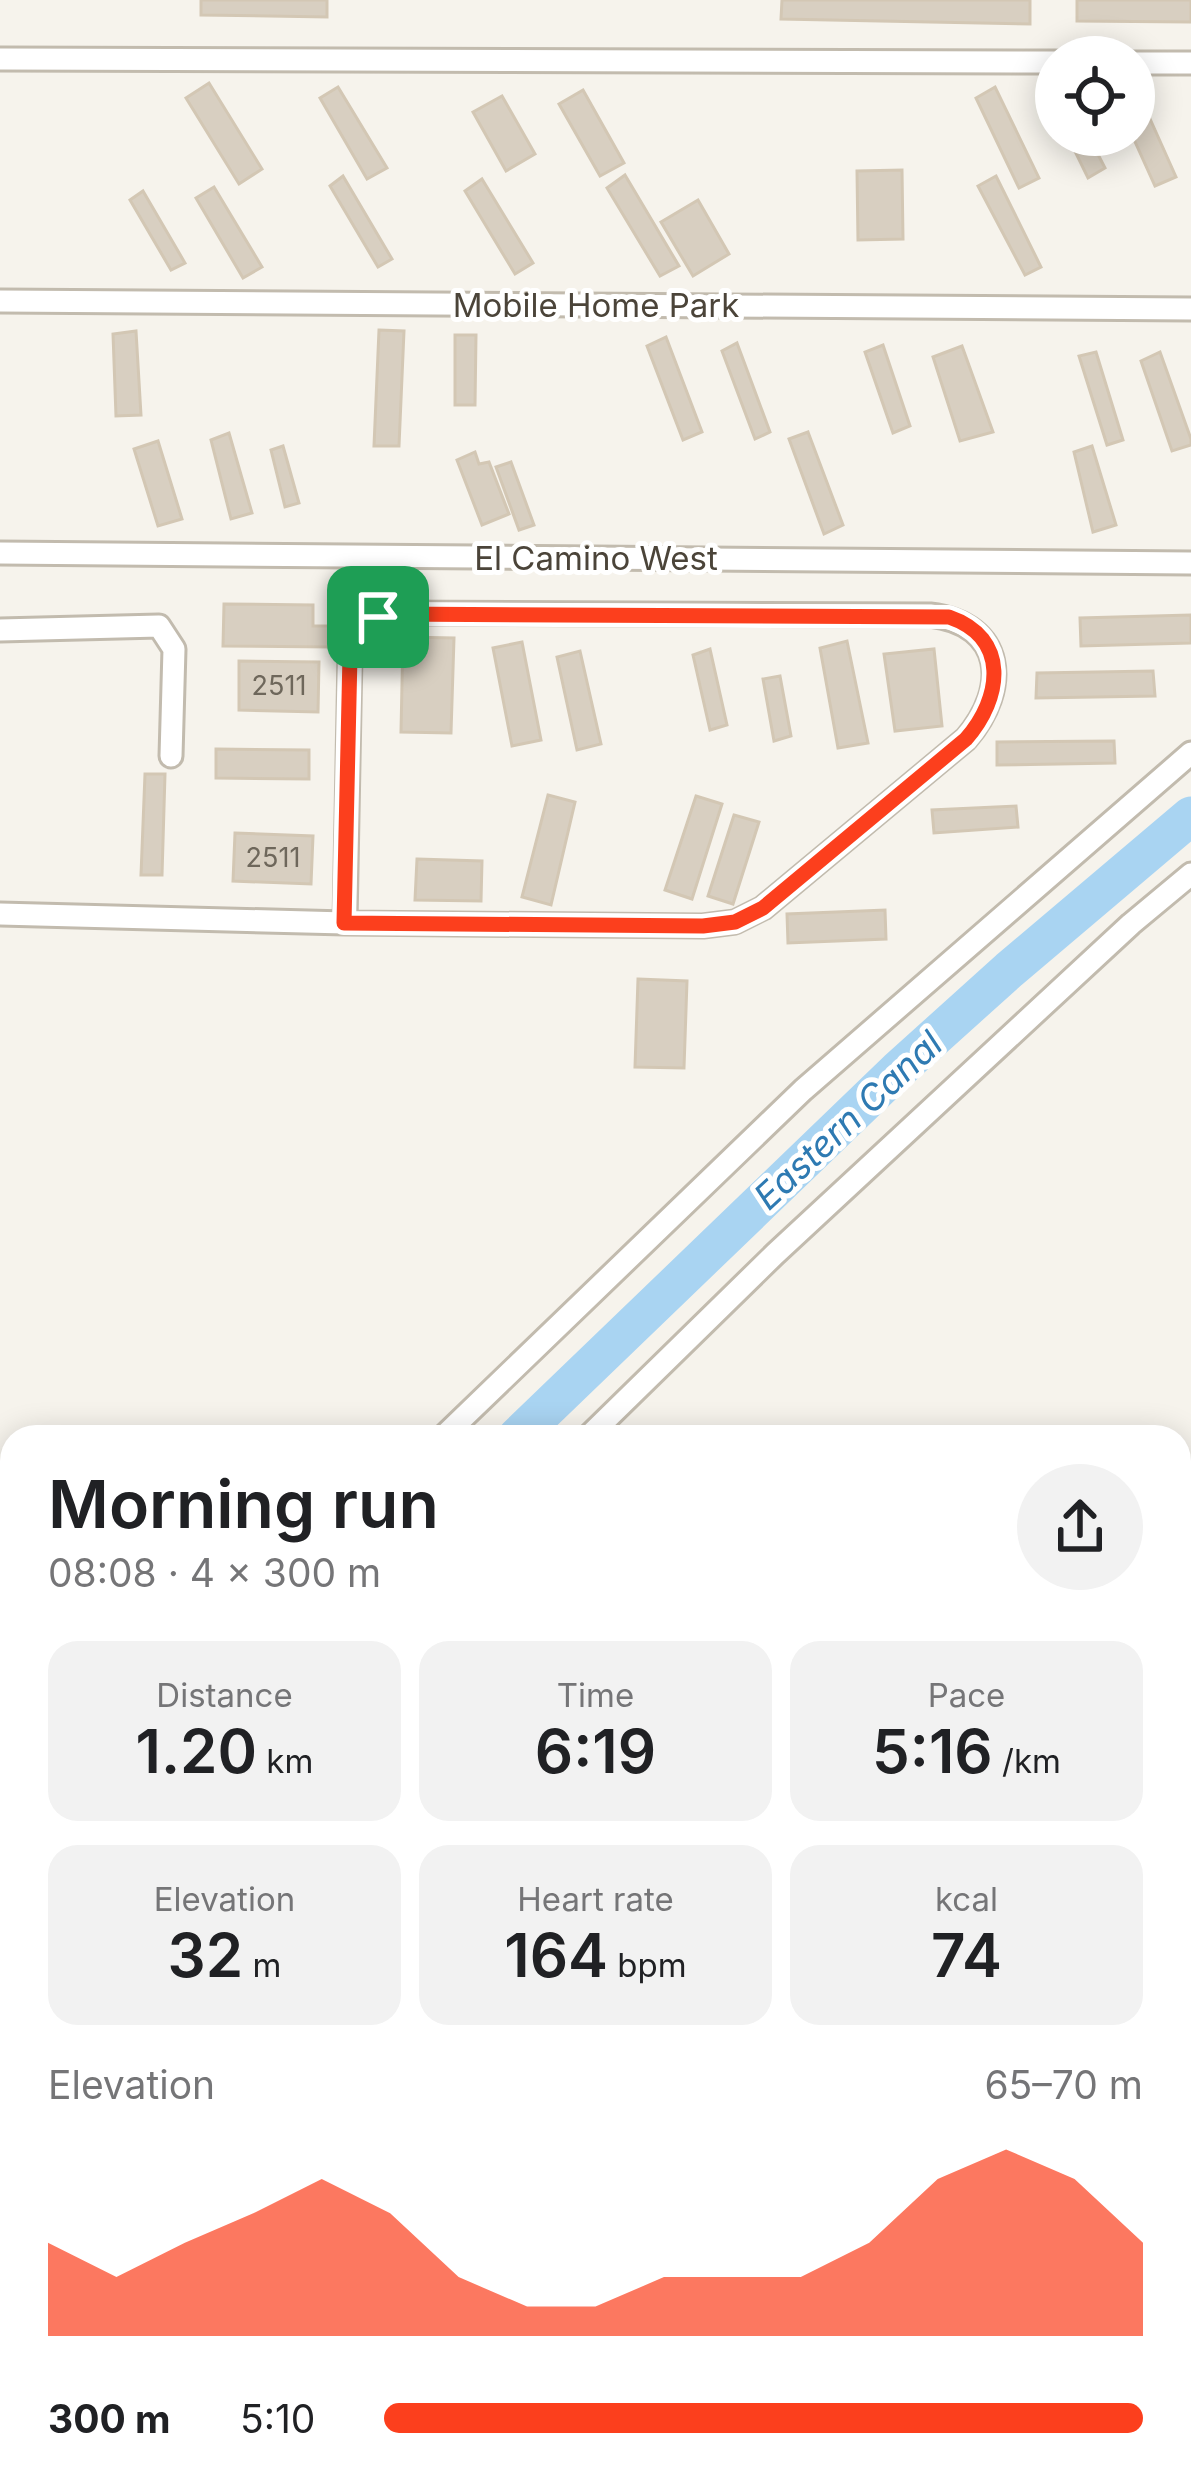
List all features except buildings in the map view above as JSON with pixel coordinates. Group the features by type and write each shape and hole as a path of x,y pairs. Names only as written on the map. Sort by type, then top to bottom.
{"lane":[{"path":"0,59 1035,62"},
{"path":"1155,63 1191,63"},
{"name":"Mobile Home Park","path":"0,301 1191,310"},
{"name":"El Camino West","path":"0,553 1191,563"},
{"path":"0,914 344,923 703,926 735,922 751,915 966,739 990,704 993,662 988,646 965,622 930,615 378,617 367,622 353,642 349,667 344,923"},
{"path":"0,630 159,626 174,649 170,756"},
{"path":"455,1425 803,1090 1191,754"},
{"path":"601,1425 792,1238 1191,874"}],"waterway":[{"name":"Eastern Canal","path":"529,1425 898,1070 1191,816"}],"route":[{"path":"378,617 949,617 965,622 988,646 993,684 990,704 966,739 763,908 735,922 719,926 344,923 349,667 353,642 367,622 378,617"}]}
